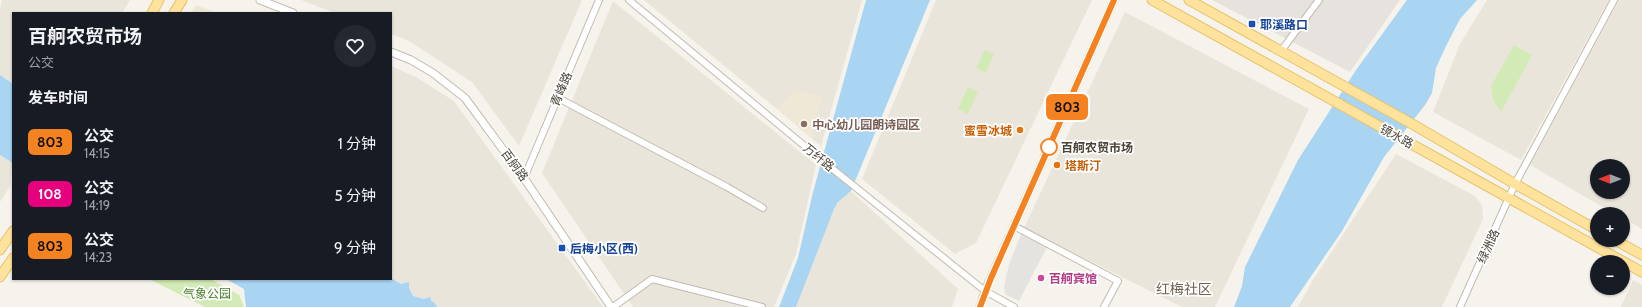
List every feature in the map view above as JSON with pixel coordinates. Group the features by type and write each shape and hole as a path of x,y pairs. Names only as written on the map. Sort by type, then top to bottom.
{"main road":[{"path":"153,12 159,0"},
{"path":"175,12 182,0"},
{"name":"镜水路","path":"1152,0 1510,197 1642,272"},
{"name":"镜水路","path":"1189,0 1414,124 1590,226"},
{"path":"0,250 12,232"},
{"path":"1628,247 1642,255"},
{"path":"0,277 12,259"}],"street":[{"path":"260,0 290,12"},
{"name":"青峰路","path":"524,178 598,0"},
{"name":"万纤路","path":"629,0 859,190 986,291 1014,307"},
{"path":"980,307 1014,226 1114,0"},
{"path":"1281,50 1319,0"},
{"name":"绿洲路","path":"1460,307 1516,184 1614,0"},
{"name":"百舸路","path":"392,52 411,60 433,73 465,98 524,178 612,307"},
{"path":"558,98 727,187 763,208"},
{"path":"1014,226 1118,281 1104,307"},
{"path":"612,307 652,279 762,307"}],"shaded area":[{"path":"2,0 130,0 123,12 12,12 12,83 0,75 0,10"},
{"path":"301,0 582,0 519,146 472,82 409,41 392,34 392,12 332,12"},
{"path":"644,0 862,0 821,146 811,138 821,97 794,91 778,110"},
{"path":"936,0 1092,0 976,243 955,254 862,179"},
{"path":"1212,0 1400,0 1350,72"},
{"path":"1487,0 1609,0 1521,160 1433,112 1460,44"},
{"path":"1619,0 1642,0 1642,229 1630,222 1630,207 1603,207 1530,165"},
{"path":"613,1 816,165 796,254 774,307 633,307 542,173"},
{"path":"196,5 215,12 192,12"},
{"path":"1125,12 1309,109 1215,307 1182,307 1024,228"},
{"path":"392,66 416,77 454,101 603,307 437,307 434,302 432,302 430,297 425,299 413,296 406,283 401,284 392,279"},
{"name":"中心幼儿园朗诗园区","path":"794,91 822,97 811,138 778,110"},
{"path":"1396,154 1475,196 1482,205 1483,219 1442,307 1298,307 1313,280"},
{"path":"0,155 12,162 10,186 0,202"},
{"path":"851,191 958,289 952,307 796,307 834,209 838,202"},
{"path":"1021,234 1047,247 1019,301 1005,294 1004,286 1009,265"},
{"path":"1633,280 1642,285 1642,307 1621,307 1626,295 1630,295 1630,287"}],"green space":[{"path":"1514,45 1532,55 1501,112 1493,100 1491,86"},
{"path":"985,50 994,54 986,73 976,68"},
{"path":"968,87 978,92 968,114 958,109"},
{"name":"气象公园","path":"151,280 213,280 239,295 244,307 205,307"}],"water":[{"path":"866,0 930,0 851,191 838,202 834,209 796,307 779,307 798,258 813,192"},
{"path":"1407,0 1477,0 1460,19 1446,46 1436,68 1432,93 1425,105 1384,157 1342,231 1290,307 1234,307 1242,286 1245,267 1298,160 1356,70"},
{"path":"0,75 12,83 12,162 0,155"},
{"path":"392,279 401,284 409,282 409,288 413,296 424,299 430,297 432,302 434,302 437,307 246,307 244,289 228,280 392,280"}],"bus line":[{"name":"803","path":"980,307 991,278 1114,0"}],"place":[{"name":"耶溪路口","path":"1252,24"},
{"name":"中心幼儿园朗诗园区","path":"804,124"},
{"name":"蜜雪冰城","path":"1020,130"},
{"name":"百舸农贸市场","path":"1049,147"},
{"name":"塔斯汀","path":"1057,165"},
{"name":"后梅小区(西)","path":"562,248"},
{"name":"百舸宾馆","path":"1041,278"}],"district":[{"name":"红梅社区","path":"1184,289"}]}
